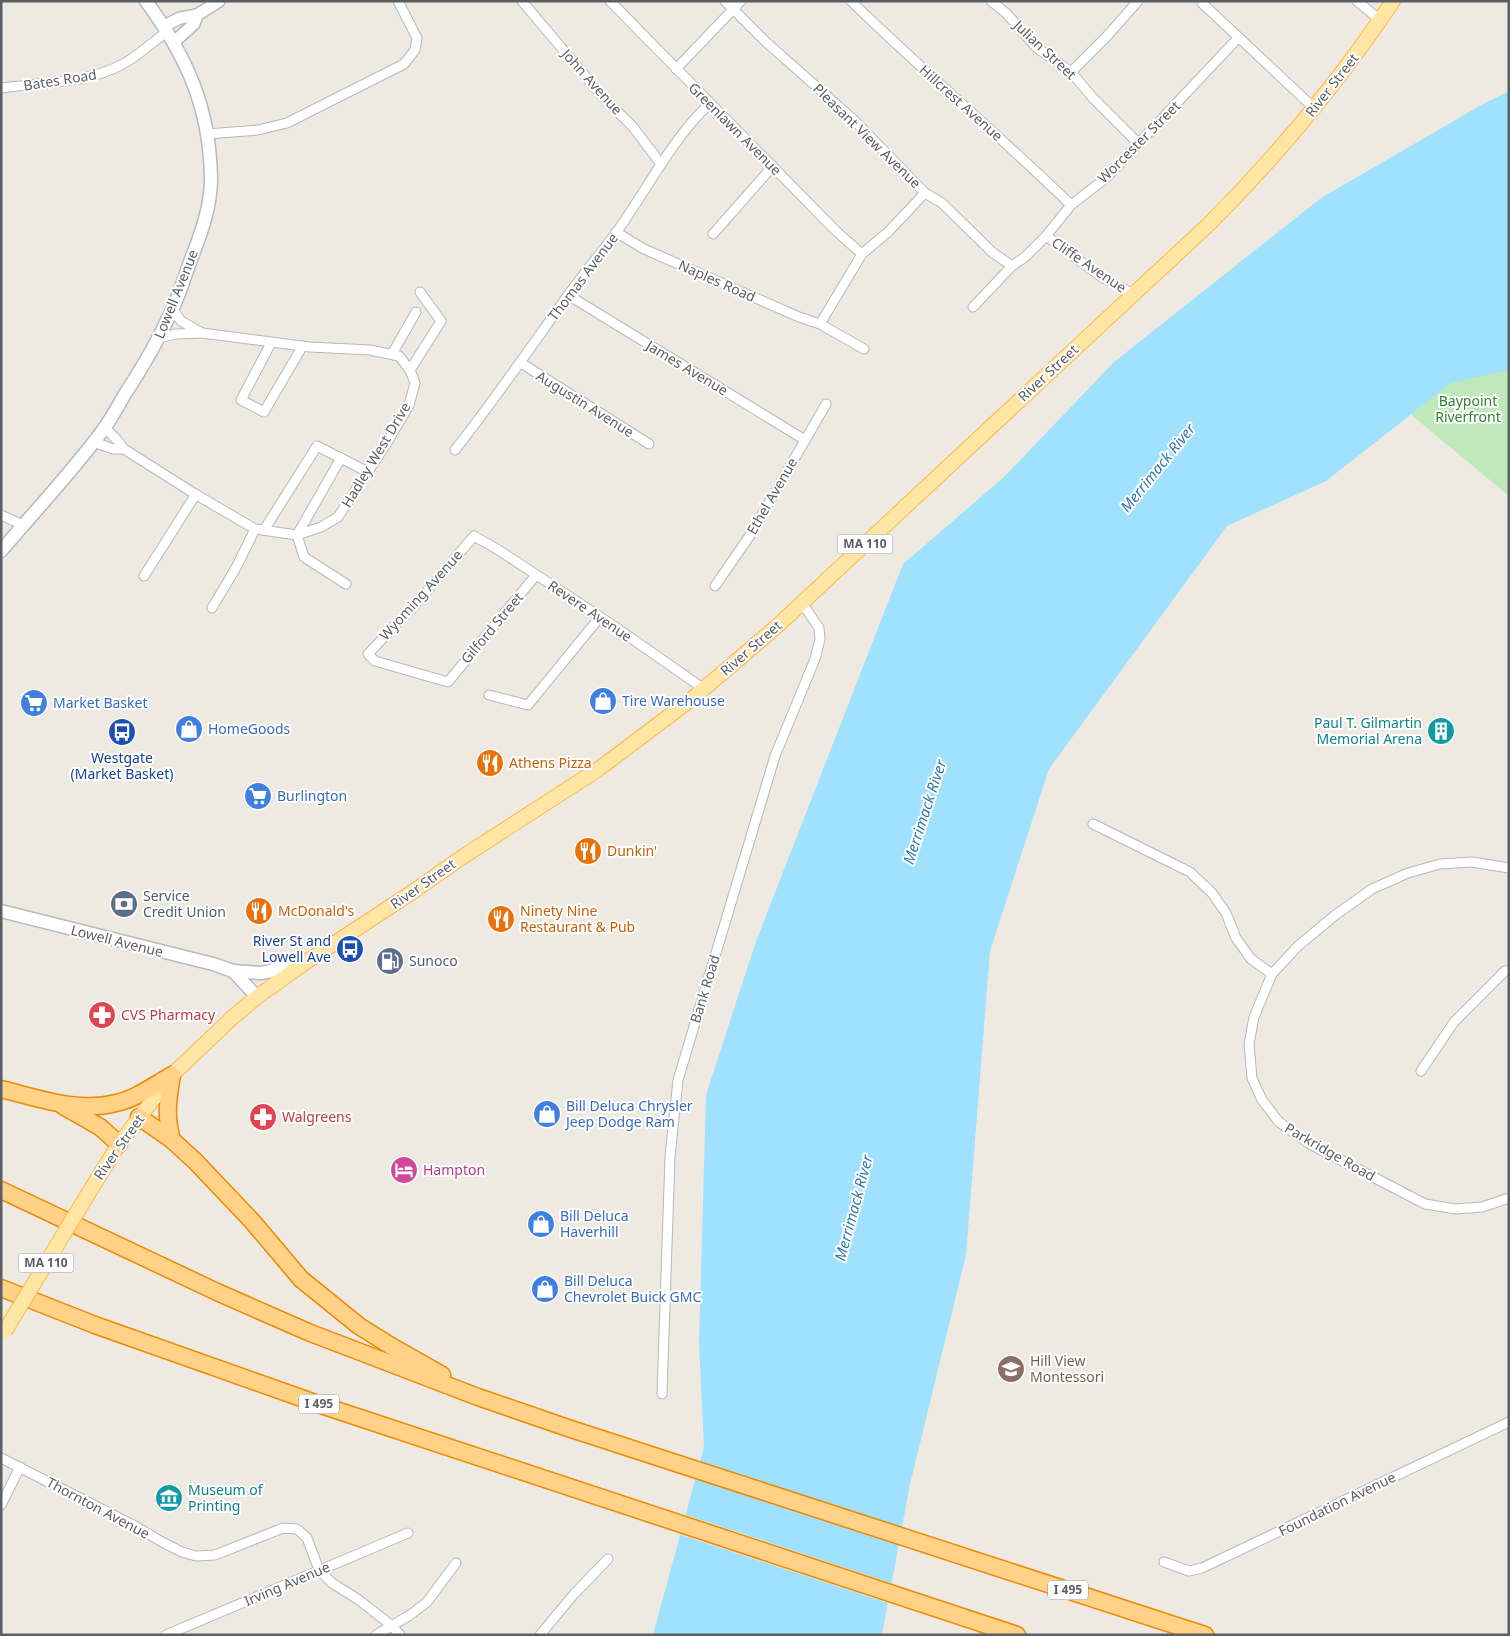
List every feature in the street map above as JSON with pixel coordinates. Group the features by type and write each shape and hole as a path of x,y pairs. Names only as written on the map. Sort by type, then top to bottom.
{"highway":[{"path":"1,1089 58,1103 98,1106 117,1103 141,1093 172,1075"},
{"path":"172,1075 167,1104 167,1124 172,1140"},
{"path":"58,1103 100,1127 119,1144"},
{"path":"139,1117 172,1140 195,1161 302,1278 332,1305 391,1346 478,1397"},
{"name":"I 495","path":"1,1190 86,1231 308,1332 478,1397 1205,1635"},
{"name":"I 495","path":"1,1288 240,1378 1017,1635"}],"main road":[{"name":"Lowell Avenue","path":"1,551 105,428 159,338 172,310 202,228 211,181 207,134 196,87 168,33 146,1"},
{"name":"River Street","path":"3,1334 119,1144 172,1075 257,997 461,858 600,768 704,689 768,634 1209,224 1249,184 1315,109 1393,1"},
{"name":"Lowell Avenue","path":"1,911 213,964 233,971 261,973 284,965 306,962"},
{"name":"Lowell Avenue","path":"233,971 257,997"}],"street":[{"path":"168,33 180,18 197,15 219,1"},
{"path":"207,134 258,130 286,123 404,64 415,50 416,38 398,1"},
{"name":"John Avenue","path":"522,1 602,96 632,127 661,164"},
{"name":"Greenlawn Avenue","path":"610,1 836,231 862,254"},
{"name":"Pleasant View Avenue","path":"725,1 766,42 853,120 925,192 942,204 992,252 1012,266"},
{"path":"676,69 741,1"},
{"name":"Hillcrest Avenue","path":"851,1 942,87 996,133 1071,205"},
{"name":"Julian Street","path":"991,1 1036,46 1071,72 1093,98 1139,144"},
{"path":"1071,72 1108,35 1138,1"},
{"path":"1357,1 1380,20"},
{"path":"1202,3 1315,109"},
{"path":"168,33 186,33 194,24 197,15"},
{"name":"Bates Road","path":"1,88 81,78 104,73 124,64 168,33"},
{"name":"Worcester Street","path":"973,307 1012,266 1046,236 1071,205 1106,178 1238,38"},
{"name":"Thomas Avenue","path":"455,450 616,232 661,164 697,115 710,103"},
{"path":"713,234 773,166"},
{"path":"820,324 862,254 910,210 925,192"},
{"name":"Naples Road","path":"616,232 644,249 799,317 820,324 864,349"},
{"name":"Cliffe Avenue","path":"1046,236 1095,272 1133,294"},
{"path":"159,338 176,334 202,334 302,346 370,350 399,356 410,370 441,321 420,292"},
{"name":"James Avenue","path":"568,295 805,440"},
{"path":"172,310 181,321 202,334"},
{"path":"392,354 416,312"},
{"path":"271,343 241,400 264,412 302,346"},
{"name":"Augustin Avenue","path":"521,363 649,444"},
{"name":"Hadley West Drive","path":"105,428 124,449 196,494 260,530 297,535 320,527 338,517 409,405 415,383 410,370"},
{"name":"Ethel Avenue","path":"715,586 751,534 826,404"},
{"name":"Hadley West Drive","path":"94,442 113,449 124,449"},
{"path":"212,608 260,530 317,446 368,472"},
{"path":"341,458 297,535 304,557 346,584"},
{"path":"144,576 196,494"},
{"path":"1,515 23,525"},
{"name":"Revere Avenue","path":"474,536 497,549 600,617 704,689"},
{"name":"Wyoming Avenue","path":"448,682 375,661 368,654 421,598 474,536"},
{"name":"Gilford Street","path":"448,682 536,575"},
{"name":"Bank Road","path":"662,1394 669,1166 678,1081 775,756 815,659 820,639 819,628 802,603"},
{"path":"489,695 528,705 600,617"},
{"path":"1093,824 1190,872 1212,893 1221,906 1236,938 1251,959 1272,974"},
{"name":"Parkridge Road","path":"1509,868 1472,862 1440,864 1408,873 1372,889 1334,916 1298,946 1272,974 1254,1017 1248,1044 1252,1078 1262,1100 1278,1122 1310,1144 1425,1204 1456,1209 1482,1207 1509,1198"},
{"path":"1422,1071 1454,1022 1505,971 1509,970"},
{"name":"Foundation Avenue","path":"1164,1562 1189,1571 1202,1568 1509,1422"},
{"name":"Thornton Avenue","path":"1,1458 137,1527 162,1542 182,1552 196,1556 214,1555 282,1528 297,1529 307,1538 319,1570"},
{"path":"1,1505 20,1467"},
{"name":"Irving Avenue","path":"166,1635 408,1533"},
{"path":"540,1635 574,1594 608,1559"},
{"path":"376,1635 410,1616 427,1602 456,1563"},
{"path":"319,1570 332,1583 359,1600 391,1625 400,1635"}],"green space":[{"name":"Baypoint Riverfront","path":"1509,357 1509,496 1403,408 1447,371"}],"water":[{"name":"Merrimack River","path":"1509,91 1509,370 1451,383 1326,481 1227,526 1049,769 990,951 966,1255 910,1484 882,1635 653,1635 704,1447 699,1343 706,1095 755,944 903,564 1003,478 1114,362 1321,198 1483,104"}],"pier":[{"path":"683,1514 894,1584 891,1604 678,1534"}],"place":[{"name":"Tire Warehouse","path":"603,701"},
{"name":"Market Basket","path":"34,703"},
{"name":"HomeGoods","path":"189,729"},
{"name":"Paul T. Gilmartin Memorial Arena","path":"1441,731"},
{"name":"Westgate (Market Basket)","path":"122,732"},
{"name":"Athens Pizza","path":"490,763"},
{"name":"Burlington","path":"258,796"},
{"name":"Dunkin'","path":"588,851"},
{"name":"Service Credit Union","path":"124,904"},
{"name":"McDonald's","path":"259,911"},
{"name":"Ninety Nine Restaurant & Pub","path":"501,919"},
{"name":"River St and Lowell Ave","path":"350,949"},
{"name":"Sunoco","path":"390,961"},
{"name":"CVS Pharmacy","path":"102,1015"},
{"name":"Bill Deluca Chrysler Jeep Dodge Ram","path":"547,1114"},
{"name":"Walgreens","path":"263,1117"},
{"name":"Hampton","path":"404,1170"},
{"name":"Bill Deluca Haverhill","path":"541,1224"},
{"name":"Bill Deluca Chevrolet Buick GMC","path":"545,1289"},
{"name":"Hill View Montessori","path":"1011,1369"},
{"name":"Museum of Printing","path":"169,1498"}]}
